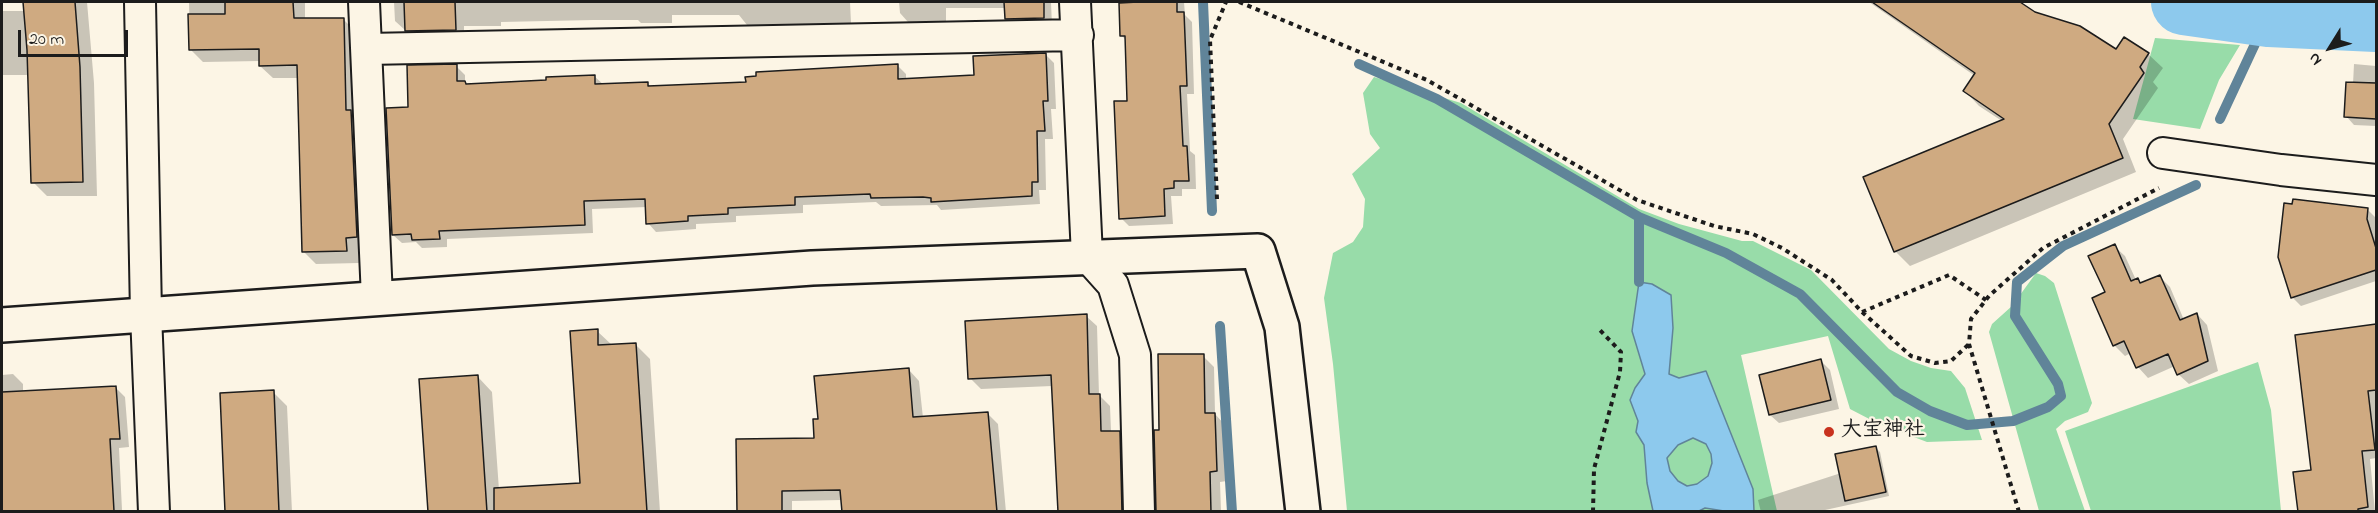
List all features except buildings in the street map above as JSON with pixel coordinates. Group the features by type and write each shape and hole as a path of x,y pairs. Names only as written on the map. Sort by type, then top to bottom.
{"street":[{"path":"140,2 146,315 154,512"},
{"path":"364,2 377,298"},
{"path":"1075,2 1087,256 1113,285 1135,355 1139,512"},
{"path":"367,49 1078,35"},
{"path":"2163,153 2281,170 2376,180"},
{"path":"2,325 812,268 1258,250 1282,327 1303,512"}],"path":[{"path":"1217,199 1210,40 1226,2"},
{"path":"1239,2 1427,80 1637,200 1714,226 1753,234 1782,248 1832,280 1862,312 1911,356 1935,363 1951,361 1969,344"},
{"path":"2019,512 1969,344 1971,319 1986,300 2043,248 2192,171 2199,158"},
{"path":"1862,312 1948,275 1986,300"},
{"path":"1593,512 1594,470 1620,372 1620,352 1598,328"}],"green space":[{"path":"2155,38 2240,45 2219,80 2200,129 2133,119"},
{"path":"1374,77 1461,103 1639,209 1679,224 1742,241 1753,241 1811,270 1889,349 1911,361 1931,368 1951,371 1965,388 1982,440 1927,442 1877,423 1850,409 1828,336 1741,355 1777,511 1347,511 1333,364 1324,298 1333,253 1353,242 1363,227 1365,199 1352,174 1380,148 1370,134 1363,93"},
{"path":"2036,273 2054,283 2092,403 2088,412 2065,421 2056,429 2085,511 2039,511 1989,332 1992,324 2012,306"},
{"path":"2258,362 2271,410 2281,511 2091,511 2065,431"}],"water":[{"path":"1639,282 1652,284 1671,295 1673,328 1669,374 1679,378 1706,371 1753,489 1754,511 1724,511 1705,508 1699,511 1653,511 1647,483 1644,445 1636,432 1638,421 1630,400 1645,374 1632,331","holes":["1693,438 1706,444 1712,463 1708,476 1697,484 1687,486 1678,481 1670,471 1667,458 1678,445"]}],"waterway":[{"path":"1203,2 1212,211"},
{"path":"2184,2 2269,14 2376,19"},
{"path":"2220,119 2269,14"},
{"path":"1359,64 1437,99 1639,217 1639,282"},
{"path":"1639,217 1726,253 1800,294 1897,392 1930,411 1967,425 2013,421 2048,407 2061,396 2058,384 2015,316 2017,282 2063,246 2196,185"},
{"path":"1220,326 1232,512"}],"place":[{"name":"大宝神社","path":"1829,432"}]}
